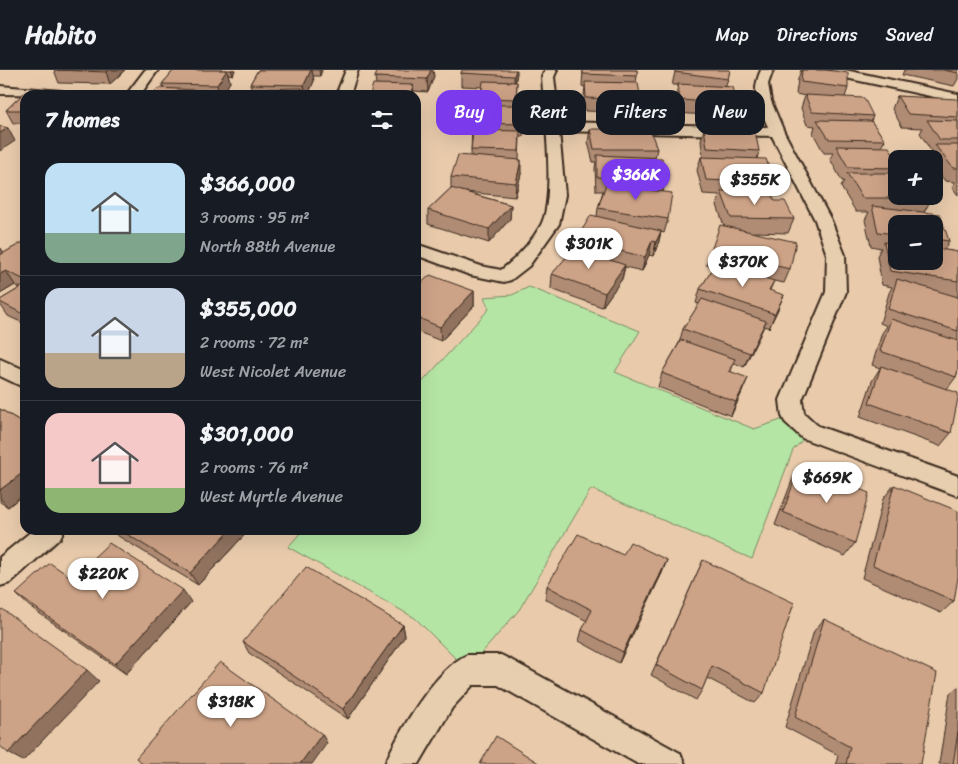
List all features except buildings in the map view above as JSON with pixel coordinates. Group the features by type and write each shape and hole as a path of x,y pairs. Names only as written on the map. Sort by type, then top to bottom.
{"street":[{"path":"137,90 152,70"},
{"path":"345,90 352,70"},
{"path":"549,90 548,77 551,70"},
{"path":"767,70 762,84 764,101 776,132 823,220 836,254 836,292 791,400 793,416 810,432 958,486"},
{"path":"827,70 958,98"},
{"path":"0,90 20,92"},
{"path":"586,127 776,132"},
{"path":"421,251 477,271 504,276 524,262 550,224 557,195 553,135"},
{"path":"0,366 20,377"},
{"path":"0,574 45,535"},
{"path":"401,764 441,697 467,670 501,670 669,764"}],"green space":[{"path":"529,287 640,331 615,372 754,429 793,416 810,432 793,450 752,559 591,489 519,610 467,670 415,618 288,547 299,535 421,535 421,384 489,309 484,297 512,295"}]}
